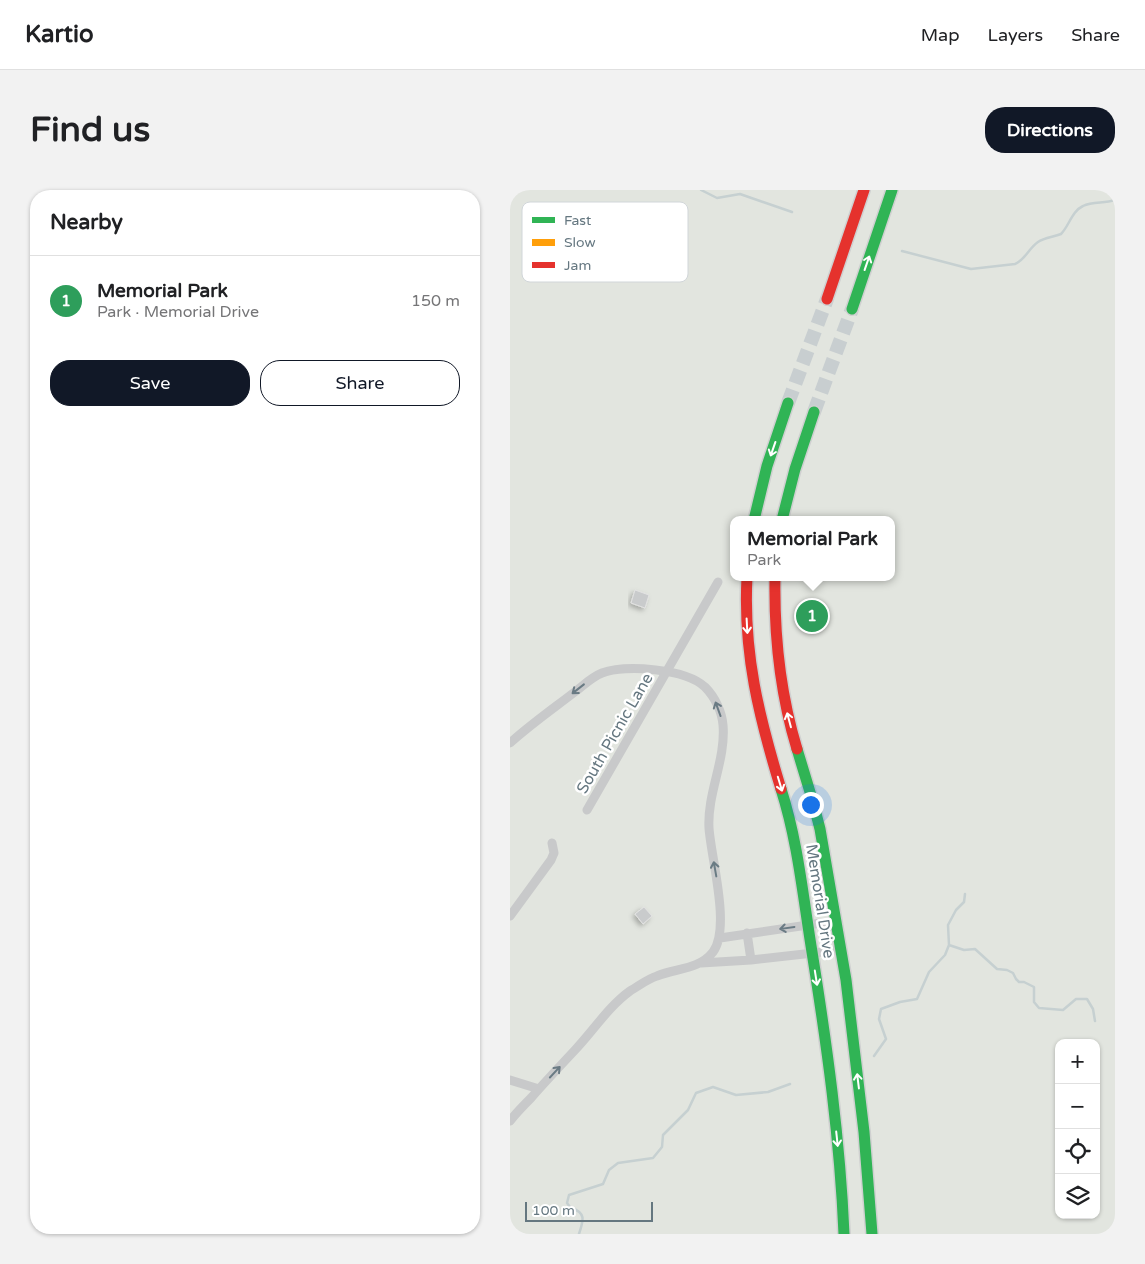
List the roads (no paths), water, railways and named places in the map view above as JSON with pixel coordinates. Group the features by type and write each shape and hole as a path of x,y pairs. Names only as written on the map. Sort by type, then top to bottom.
{"main road":[{"path":"827,299 864,190"},
{"path":"852,309 892,190"},
{"path":"755,516 767,466 788,403"},
{"path":"783,516 795,469 814,412"},
{"name":"Memorial Drive","path":"746,581 747,639 752,680 762,725 794,837 808,925 834,1114 843,1200 844,1234"},
{"name":"Memorial Drive","path":"775,581 775,635 782,692 816,812 840,950 862,1112 872,1234"}],"street":[{"name":"South Picnic Lane","path":"587,810 718,582"},
{"name":"South Picnic Lane","path":"510,743 546,713 602,673 638,669 668,672 693,680 706,688 714,699 722,718 723,741 710,801 709,819 711,848 718,886 720,938"},
{"path":"510,916 551,860 554,853 552,843"},
{"path":"701,963 713,952 720,938 835,921"},
{"path":"747,933 751,960"},
{"path":"510,1121 628,993 657,976 701,963 751,960 840,950"},
{"path":"510,1080 539,1089"}],"waterway":[{"path":"701,190 717,198 740,194 792,212"},
{"path":"902,251 971,269 1015,264 1022,260 1038,242 1061,234 1079,208 1115,200"},
{"path":"949,945 948,925 956,910 964,902 965,894"},
{"path":"874,1056 886,1039 879,1019 881,1009 900,1002 917,999 929,972 945,955 949,945 964,950 975,949 997,969 1007,970 1013,973 1019,982 1024,982 1034,987 1034,1002 1039,1008 1063,1010 1076,999 1087,999 1093,1009 1095,1021"},
{"path":"579,1234 583,1220 581,1214 567,1203 569,1195 603,1184 609,1170 618,1163 653,1158 662,1147 663,1135 688,1110 696,1093 713,1087 736,1095 768,1092 790,1084"}],"tunnel":[{"path":"788,403 827,299"},
{"path":"814,412 852,309"}],"place":[{"name":"Memorial Park","path":"812,616"}]}
